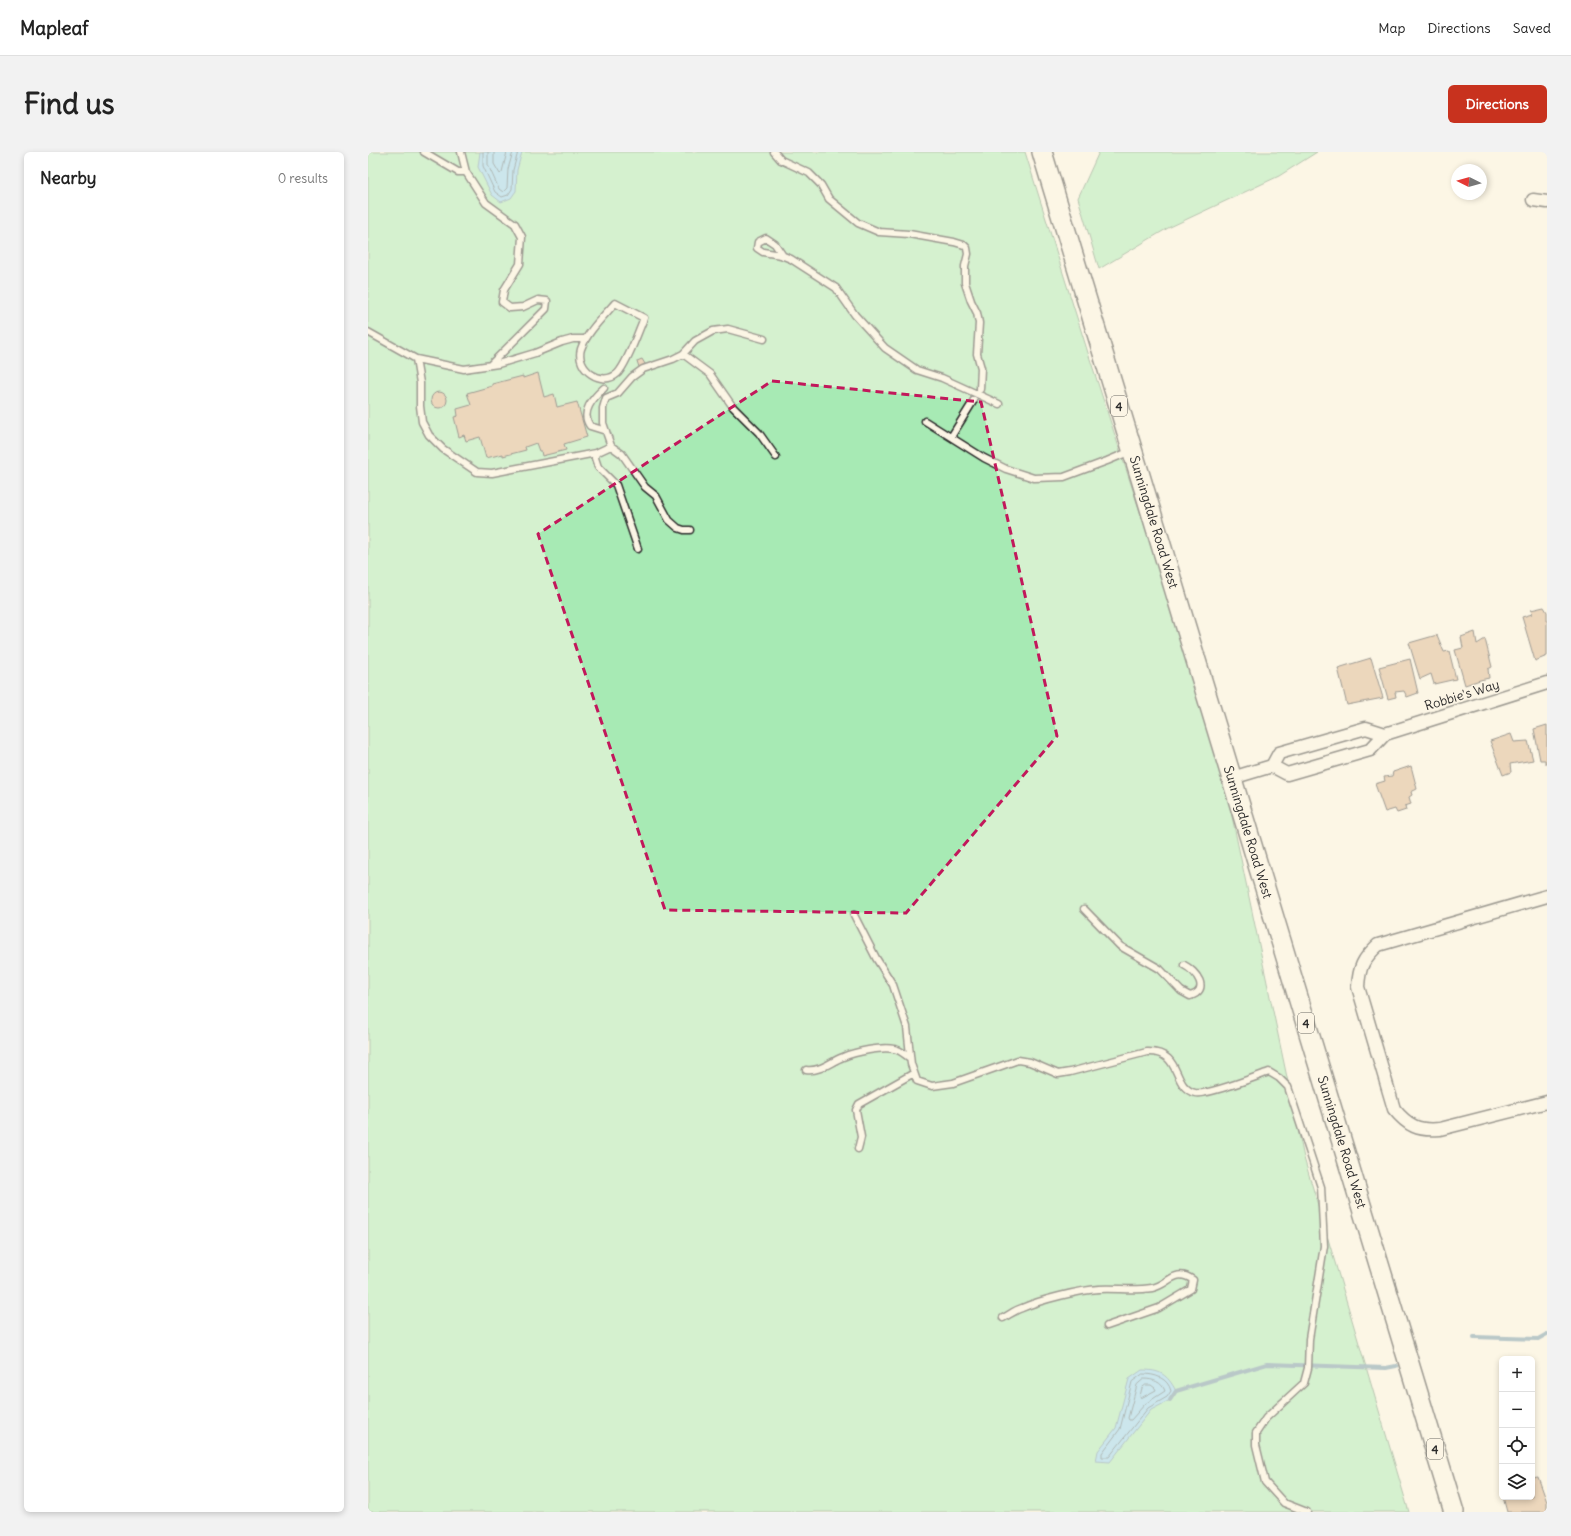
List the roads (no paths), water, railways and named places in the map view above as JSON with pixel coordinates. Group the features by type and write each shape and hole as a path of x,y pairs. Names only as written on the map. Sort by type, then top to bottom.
{"main road":[{"name":"Sunningdale Road West","path":"1042,152 1454,1512"}],"street":[{"path":"1533,200 1547,202"},
{"name":"Robbie's Way","path":"1272,766 1286,774 1370,750 1385,734 1547,683"},
{"path":"1232,778 1272,766 1280,753 1366,728 1385,734"},
{"path":"1547,896 1378,945 1362,962 1358,987 1394,1109 1402,1119 1414,1127 1426,1130 1440,1130 1547,1102"}],"lane":[{"path":"424,152 458,172 466,172"},
{"path":"461,152 466,172 486,203 515,224 522,237 520,264 504,290 502,302 510,308 523,307 538,300 547,301 546,309 490,365"},
{"path":"774,152 781,160 809,173 821,185 829,199 858,223 879,232 909,234 954,242 964,245 967,248 968,254 965,266 965,283 971,301 978,313 979,322 977,354 982,368 980,389"},
{"path":"783,256 791,259 836,288 874,337 885,348 917,370 942,378 999,404"},
{"path":"615,303 644,318 624,364 617,374 608,378 598,378 586,371 581,362 580,351 585,339 615,303"},
{"path":"606,398 618,393 632,377 643,369 673,360 683,354 694,341 713,330 728,329 764,339"},
{"path":"368,332 416,359 464,369 490,365 535,353 573,339 585,339"},
{"path":"683,354 710,374 733,407 759,433 776,457"},
{"path":"416,359 420,383 422,422 429,435 443,449 476,472 492,473 596,453 611,446"},
{"path":"606,431 590,426 586,420 586,413 593,399 604,388 608,378"},
{"path":"604,388 606,398 603,408 603,423 611,446 622,454 645,487 656,496 669,520 678,528 690,530"},
{"path":"951,437 974,400"},
{"path":"925,421 984,458 1006,469 1034,478 1064,477 1107,462 1132,450"},
{"path":"596,453 595,458 598,467 616,485 638,549"},
{"path":"1084,909 1120,946 1160,969 1181,991 1190,996 1196,994 1200,989 1200,982 1192,969 1184,965"},
{"path":"854,915 876,958 893,984 907,1027 910,1064 917,1081 932,1086 953,1083 1018,1060 1030,1062 1058,1074 1147,1052 1154,1052 1160,1053 1168,1058 1184,1087 1194,1093 1205,1094 1269,1072 1279,1078 1288,1087 1321,1187 1324,1246 1309,1339 1308,1368 1304,1383 1266,1418 1256,1433 1256,1445 1265,1482 1289,1509 1307,1512"},
{"path":"806,1070 812,1071 844,1057 883,1048 893,1048 910,1058"},
{"path":"858,1149 861,1137 856,1110 859,1104 914,1073"},
{"path":"1003,1318 1021,1308 1062,1296 1099,1289 1132,1290 1154,1288 1179,1275 1186,1275 1193,1280 1191,1289 1159,1308 1107,1326"}],"water":[{"path":"480,152 522,152 517,170 516,191 511,198 501,202 492,195 478,167"},
{"path":"1142,1370 1154,1371 1162,1374 1176,1391 1170,1400 1151,1410 1110,1462 1096,1461 1098,1451 1116,1428 1129,1379"}],"waterway":[{"path":"1474,1337 1538,1339 1547,1334"},
{"path":"1170,1400 1176,1391 1267,1364 1386,1368 1396,1366"}]}
